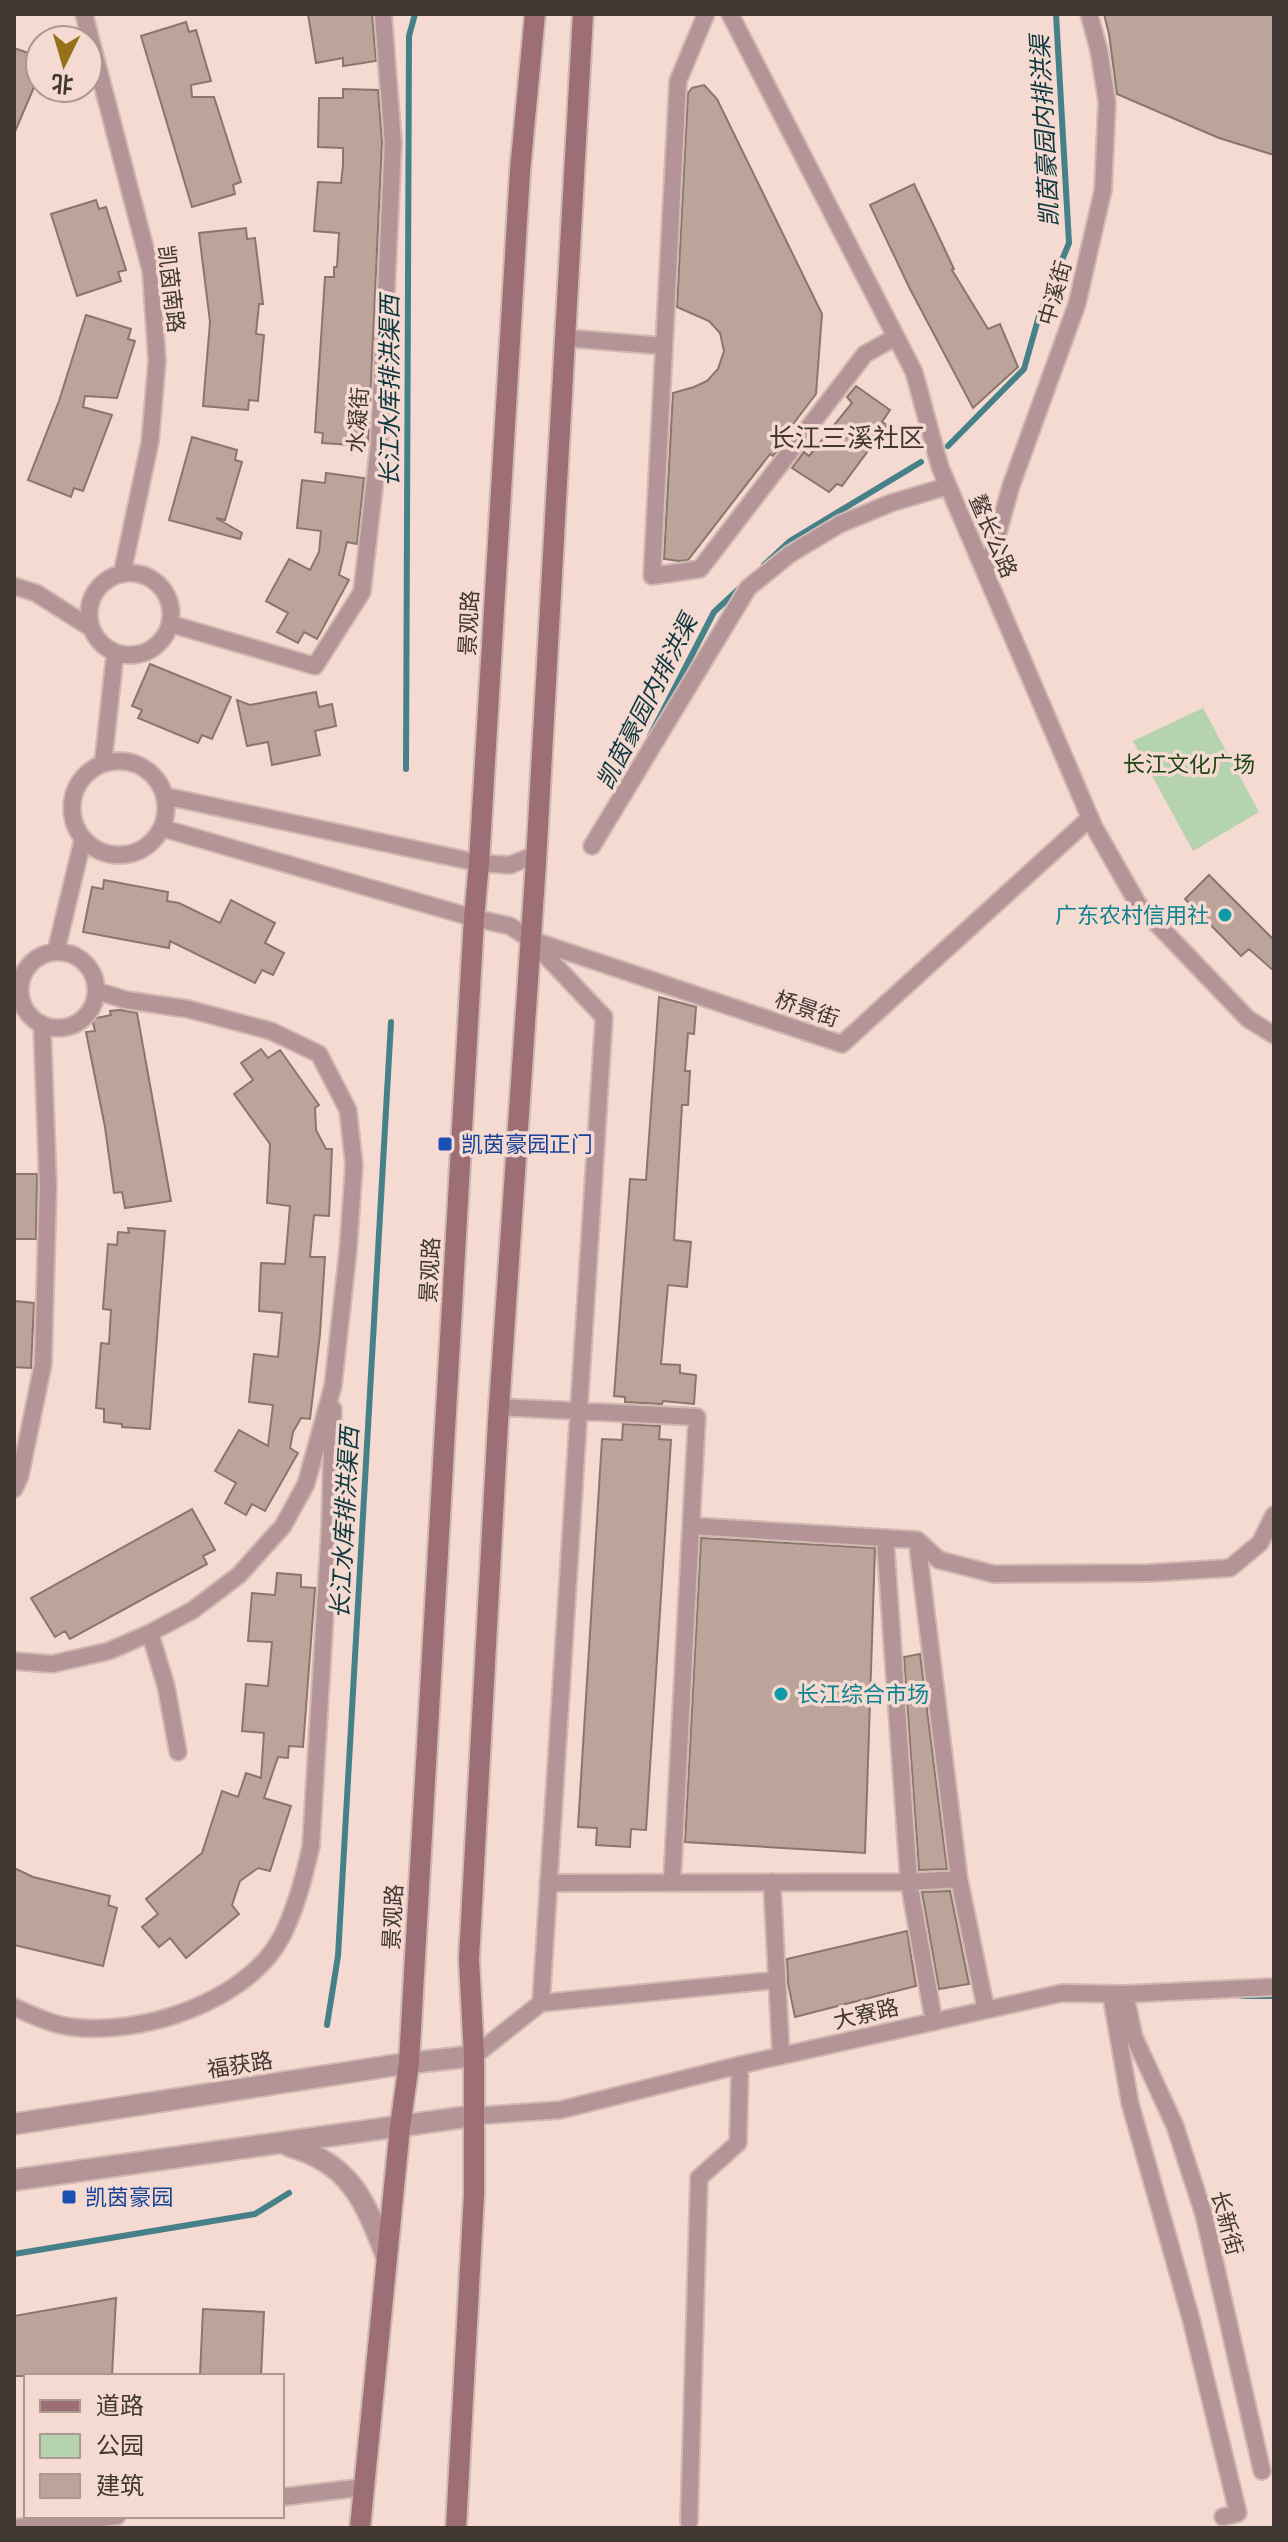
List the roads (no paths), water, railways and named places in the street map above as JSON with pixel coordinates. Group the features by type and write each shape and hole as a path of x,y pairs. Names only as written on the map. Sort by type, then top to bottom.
{"main road":[{"name":"景观路","path":"360,2528 409,2063 474,918 520,171 535,14"},
{"path":"456,2528 474,2194 474,2056 469,1959 499,1407 537,854 583,14"}],"street":[{"name":"凯茵南路","path":"84,14 151,271 157,361 150,442 122,574"},
{"name":"水凝街","path":"171,624 315,666 362,592 379,445 393,143 383,14"},
{"path":"706,14 678,81 652,576 700,569 865,354 896,337"},
{"name":"鳌长公路","path":"730,14 914,372 940,467 1090,818 1138,904 1248,1019 1274,1035"},
{"name":"中溪街","path":"986,575 1011,486 1077,304 1103,190 1107,102 1089,14"},
{"path":"565,338 664,346"},
{"path":"592,846 748,588 790,554 840,524 891,503 948,486"},
{"path":"14,586 36,593 91,628 104,647 115,654 129,656 143,654 156,647 165,637 171,624 172,610 168,596 148,577 135,573 109,578 92,598 88,611 91,628"},
{"path":"103,764 115,654"},
{"path":"118,761 134,763 158,781 165,796 166,812 162,828 154,840 141,850 125,855 95,849 83,839 75,826 73,796 90,771 103,764 118,761"},
{"path":"165,796 479,863 510,865 537,854"},
{"name":"桥景街","path":"531,940 842,1044 1090,818"},
{"path":"162,828 510,926 531,940 604,1017 541,2003"},
{"path":"56,951 83,839"},
{"path":"56,951 80,958 95,979 97,991 94,1003 78,1022 54,1028 31,1017 17,995 20,982 33,961 56,951"},
{"path":"14,2007 71,2027 114,2027 167,2019 210,2001 249,1976 280,1940 300,1892 311,1846 333,1463 333,1386 354,1165 348,1110 319,1054 271,1031 188,1009 126,1000 97,991"},
{"path":"14,1489 20,1476 43,1364 48,1186 42,1024"},
{"path":"14,1661 52,1664 109,1651 193,1610 239,1575 283,1526 306,1484 333,1386"},
{"path":"499,1407 697,1417 672,1882"},
{"path":"691,1526 917,1540 939,1560 994,1574 1149,1573 1230,1568 1260,1543 1274,1515"},
{"path":"885,1538 909,1882 934,2022"},
{"path":"917,1540 959,1879 986,2010"},
{"path":"150,1633 166,1686 178,1752"},
{"path":"548,1883 909,1882 959,1879"},
{"path":"772,1882 781,2056"},
{"path":"474,2056 541,2003 777,1980"},
{"name":"大寮路","path":"472,2116 560,2110 740,2065 1062,1993 1118,1994 1274,1987"},
{"path":"1118,1994 1130,2103 1191,2319 1238,2513 1223,2517"},
{"name":"长新街","path":"1118,1994 1175,2126 1204,2215 1262,2471"},
{"name":"福获路","path":"14,2124 409,2063 474,2056"},
{"path":"689,2522 699,2178 738,2143 740,2065"},
{"path":"14,2180 472,2116"},
{"path":"281,2144 309,2152 332,2164 365,2201 387,2258"},
{"path":"284,2497 365,2487"},
{"path":"14,2528 100,2518"}],"waterway":[{"name":"长江水库排洪渠西","path":"406,769 409,36 415,14"},
{"name":"凯茵豪园内排洪渠","path":"948,446 1024,369 1039,316 1069,243 1056,14"},
{"name":"凯茵豪园内排洪渠","path":"764,565 790,541 921,462"},
{"name":"凯茵豪园内排洪渠","path":"650,736 714,612 741,587"},
{"name":"长江水库排洪渠西","path":"327,2025 338,1956 391,1022"},
{"path":"1242,1996 1274,1996"},
{"name":"长江水库排洪渠西","path":"14,2254 255,2214 289,2193"}],"place":[{"name":"广东农村信用社","path":"1225,915"},
{"name":"凯茵豪园正门","path":"445,1144"},
{"name":"长江综合市场","path":"781,1694"},
{"name":"凯茵豪园","path":"69,2197"}],"district":[{"name":"长江三溪社区","path":"847,438"}],"park label":[{"name":"长江文化广场","path":"1189,764"}]}
